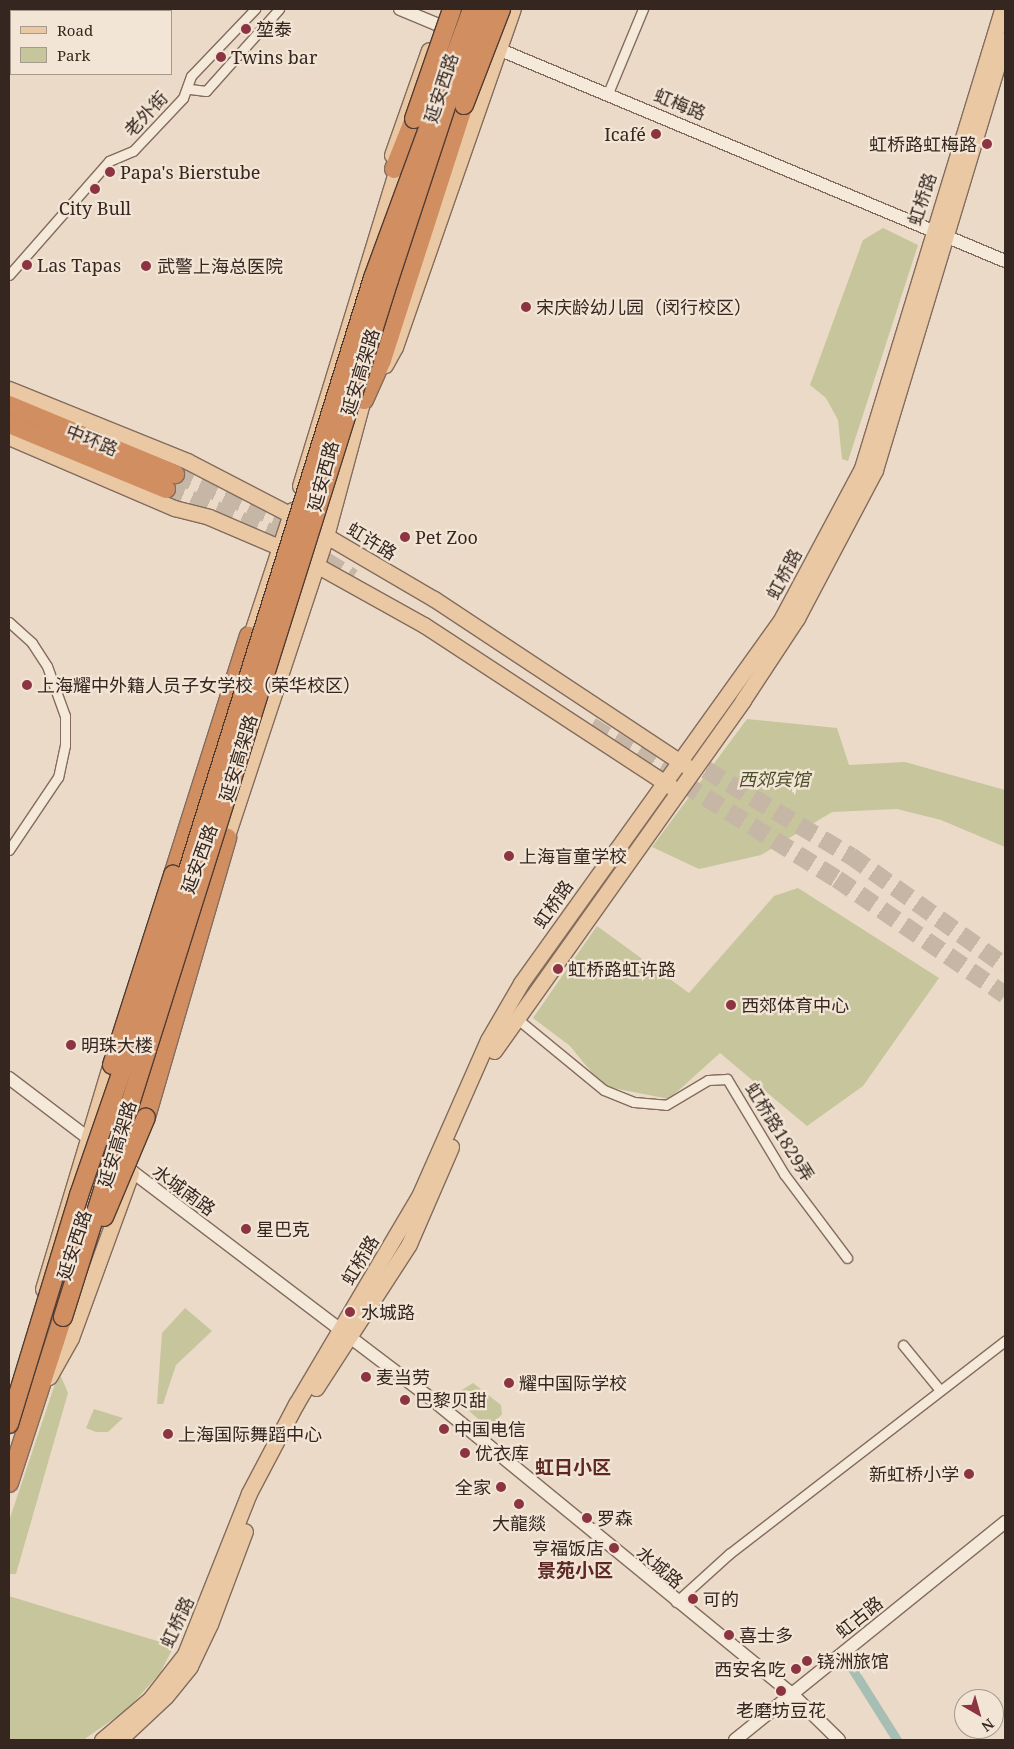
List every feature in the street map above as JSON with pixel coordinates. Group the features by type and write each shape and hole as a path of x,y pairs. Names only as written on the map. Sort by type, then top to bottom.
{"highway":[{"path":"394,169 414,119 452,9"},
{"name":"延安高架路","path":"9,1424 79,1195 155,976 373,278 472,9"},
{"name":"延安高架路","path":"9,1482 63,1317 389,280 449,97 488,9"},
{"path":"364,400 382,360 429,203 501,9"},
{"name":"中环路","path":"9,405 175,474"},
{"name":"中环路","path":"9,424 166,489"},
{"path":"79,1195 104,1091 249,636"},
{"path":"63,1317 146,1117 227,838"}],"main road":[{"path":"394,169 391,154 445,9"},
{"name":"延安西路","path":"9,1417 97,1148 240,689 249,636 291,514 394,169 422,124 461,9"},
{"name":"延安西路","path":"9,1493 126,1169 202,904 227,838 317,565 364,400 476,40 488,9"},
{"path":"364,400 396,347 513,9"},
{"name":"虹桥路","path":"938,235 1002,9"},
{"path":"432,42 452,31"},
{"name":"虹桥路","path":"102,1740 150,1699 185,1654 249,1493 344,1333 409,1244 463,1114 515,1017 686,766 782,618 862,468 938,235 1005,39"},
{"name":"虹许路","path":"9,389 187,461 291,514 434,599 686,766"},
{"path":"9,437 174,508 209,517 317,565 460,648 671,787"},
{"path":"32,1349 49,1261 86,1135 135,990 170,861 228,685 249,636"},
{"name":"虹桥路","path":"119,1740 166,1696 190,1666 210,1624 252,1507 420,1194 488,1040 516,991 671,787"}],"street":[{"name":"老外街","path":"9,274 109,161 133,151 190,89 191,76 255,9"},
{"path":"190,89 206,91 279,9"},
{"name":"虹梅路","path":"400,9 608,93 938,235 1005,261"},
{"path":"608,93 643,9"},
{"path":"9,622 32,643 47,666 65,716 66,745 58,777 9,850"},
{"name":"虹桥路1829弄","path":"515,1017 604,1090 634,1102 666,1106 708,1080 727,1079 784,1174 847,1258"},
{"name":"水城南路","path":"9,1078 86,1135 97,1148 344,1333"},
{"name":"水城路","path":"344,1333 676,1602 792,1693 839,1740"},
{"path":"676,1602 729,1554 1005,1341"},
{"path":"903,1345 940,1390"},
{"name":"虹古路","path":"735,1740 1005,1522"}],"green space":[{"path":"883,228 918,245 848,461 842,459 838,420 826,398 810,385 863,240"},
{"name":"西郊宾馆","path":"747,719 837,728 849,765 905,762 1005,790 1005,847 941,820 897,809 832,812 761,855 699,869 652,847"},
{"name":"西郊体育中心","path":"798,888 939,978 863,1086 807,1126 720,1053 669,1099 603,1086 570,1046 533,1018 597,926 689,993 774,896"},
{"path":"185,1308 212,1331 176,1365 163,1404 157,1404 162,1333"},
{"path":"59,1372 68,1393 16,1574 9,1574 9,1521"},
{"path":"473,1383 501,1405 502,1414 493,1424 485,1425 459,1402 457,1393"},
{"path":"94,1409 123,1418 108,1432 96,1432 86,1428"},
{"path":"9,1596 174,1646 160,1673 128,1709 83,1740 9,1740"}],"waterway":[{"path":"846,1659 897,1740"}],"tunnel":[{"path":"175,474 302,529"},
{"path":"166,489 302,546 353,578"},
{"path":"591,726 837,879 1005,995"},
{"path":"683,756 851,856 1005,966"}],"place":[{"name":"堃泰","path":"246,29"},
{"name":"Twins bar","path":"221,57"},
{"name":"Icafé","path":"656,134"},
{"name":"虹桥路虹梅路","path":"987,144"},
{"name":"Papa's Bierstube","path":"110,172"},
{"name":"City Bull","path":"95,189"},
{"name":"Las Tapas","path":"27,265"},
{"name":"武警上海总医院","path":"146,266"},
{"name":"宋庆龄幼儿园（闵行校区）","path":"526,307"},
{"name":"Pet Zoo","path":"405,537"},
{"name":"上海耀中外籍人员子女学校（荣华校区）","path":"27,685"},
{"name":"上海盲童学校","path":"509,856"},
{"name":"虹桥路虹许路","path":"558,969"},
{"name":"西郊体育中心","path":"731,1005"},
{"name":"明珠大楼","path":"71,1045"},
{"name":"星巴克","path":"246,1229"},
{"name":"水城路","path":"350,1312"},
{"name":"麦当劳","path":"366,1377"},
{"name":"耀中国际学校","path":"509,1383"},
{"name":"巴黎贝甜","path":"405,1400"},
{"name":"中国电信","path":"444,1429"},
{"name":"上海国际舞蹈中心","path":"168,1434"},
{"name":"优衣库","path":"465,1453"},
{"name":"新虹桥小学","path":"969,1474"},
{"name":"全家","path":"501,1487"},
{"name":"大龍燚","path":"519,1504"},
{"name":"罗森","path":"587,1518"},
{"name":"亨福饭店","path":"614,1548"},
{"name":"可的","path":"693,1599"},
{"name":"喜士多","path":"729,1635"},
{"name":"铙洲旅馆","path":"807,1661"},
{"name":"西安名吃","path":"796,1669"},
{"name":"老磨坊豆花","path":"781,1691"}],"district":[{"name":"虹日小区","path":"573,1468"},
{"name":"景苑小区","path":"575,1571"}]}
